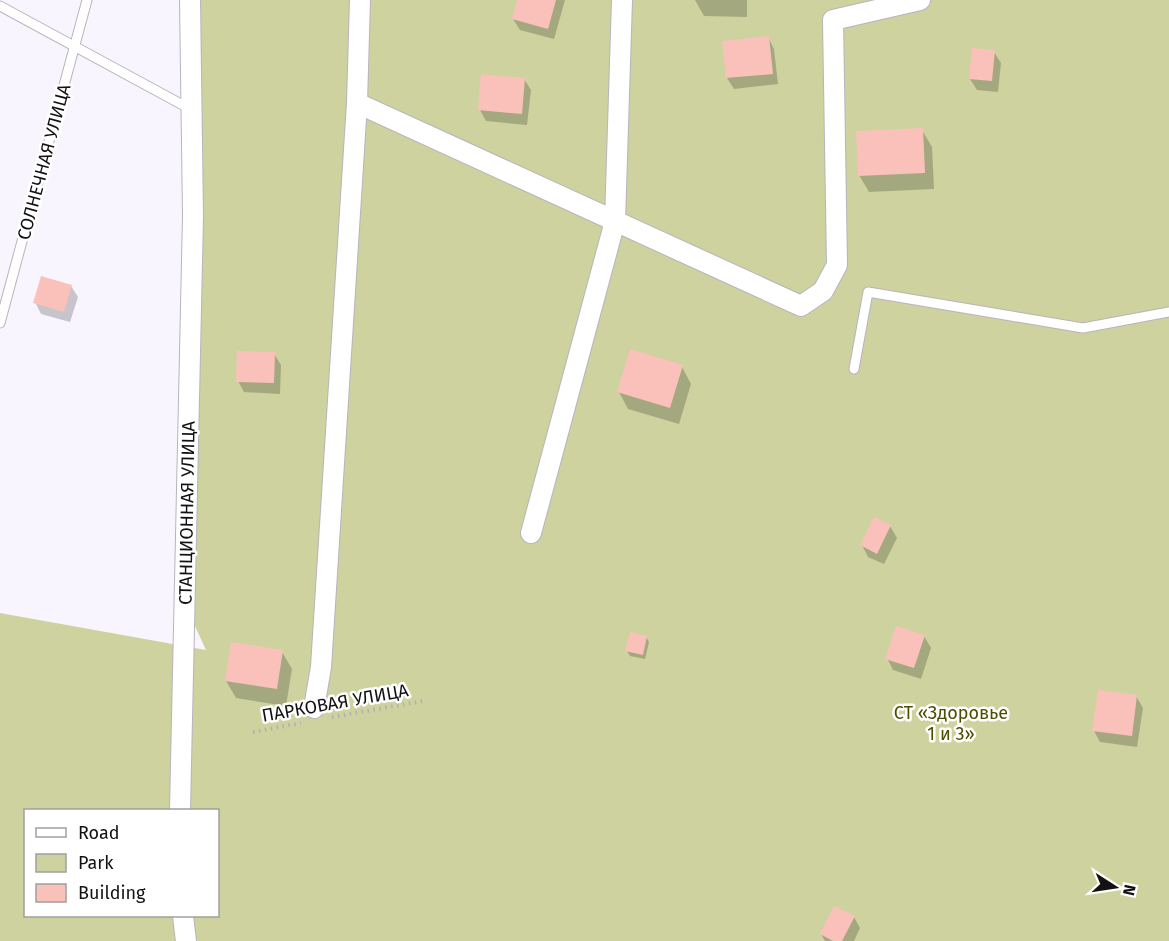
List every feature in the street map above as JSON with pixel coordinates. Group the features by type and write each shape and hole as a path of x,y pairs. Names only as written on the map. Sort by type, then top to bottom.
{"street":[{"name":"СТАНЦИОННАЯ УЛИЦА","path":"180,809 193,216 190,0"},
{"path":"315,716 321,667 357,103 360,0"},
{"path":"531,533 615,221 622,0"},
{"path":"357,103 801,306 823,291 837,265 833,20 898,3 920,0"},
{"path":"183,917 186,941"}],"lane":[{"name":"СОЛНЕЧНАЯ УЛИЦА","path":"0,323 87,0"},
{"path":"0,6 192,110"},
{"path":"854,369 868,292 1083,328 1169,312"}],"path":[{"name":"ПАРКОВАЯ УЛИЦА","path":"253,732 315,716 423,701"}],"green space":[{"name":"СТ «Здоровье 1 и 3»","path":"196,0 1169,0 1169,941 0,941 0,613 206,650 177,587"}],"building":[{"path":"517,0 556,0 548,29 512,19"},
{"path":"769,36 773,74 726,78 722,41"},
{"path":"972,48 995,50 992,81 969,79"},
{"path":"481,74 525,78 522,114 478,110"},
{"path":"923,128 925,173 858,176 856,131"},
{"path":"41,276 72,285 64,312 33,303"},
{"path":"630,349 683,365 670,408 617,392"},
{"path":"237,351 275,352 274,383 236,382"},
{"path":"874,517 891,525 877,554 860,545"},
{"path":"896,626 925,635 914,668 885,659"},
{"path":"630,632 647,636 643,655 625,651"},
{"path":"231,642 283,650 277,689 225,681"},
{"path":"1098,690 1137,695 1132,736 1092,731"},
{"path":"834,906 855,916 842,941 833,941 820,934"}]}
